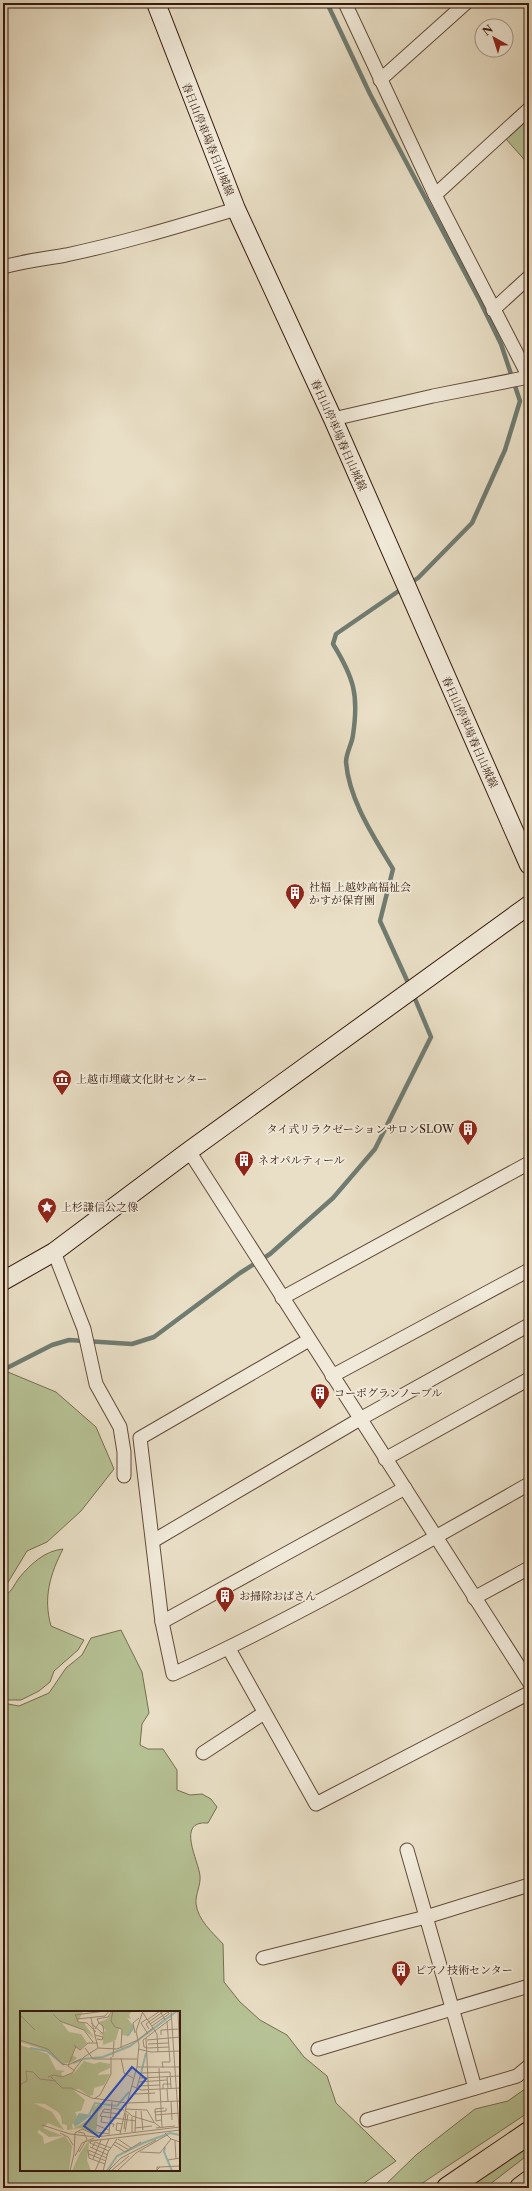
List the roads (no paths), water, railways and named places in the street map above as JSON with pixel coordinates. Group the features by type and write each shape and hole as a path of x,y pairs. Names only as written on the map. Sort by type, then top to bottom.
{"highway":[{"path":"448,2188 529,2133"},
{"path":"521,2188 529,2182"}],"main road":[{"name":"春日山停車場春日山城線","path":"156,3 236,209 333,419 529,865"},
{"path":"3,1281 54,1252 189,1151 529,905"}],"street":[{"path":"333,419 433,396 529,377 492,310 435,195 345,3"},
{"path":"380,80 466,3"},
{"path":"435,195 529,110"},
{"path":"3,267 31,259 64,255 151,234 236,209"},
{"path":"492,310 529,277"},
{"path":"189,1151 384,1459 437,1536 474,1598 529,1682"},
{"path":"282,1298 529,1163"},
{"path":"54,1252 84,1329 96,1384 120,1427 124,1452 124,1476"},
{"path":"332,1376 529,1270"},
{"path":"153,1541 360,1419 529,1325"},
{"path":"309,1340 140,1438 162,1622 173,1674 229,1648 437,1536 529,1484"},
{"path":"384,1459 529,1379"},
{"path":"162,1622 405,1488"},
{"path":"474,1598 529,1568"},
{"path":"229,1648 316,1804 529,1693"},
{"path":"203,1753 264,1713"},
{"path":"407,1850 451,2009 475,2088"},
{"path":"263,1958 426,1917 529,1885"},
{"path":"318,2049 529,1986"},
{"path":"367,2120 517,2076 529,2066"}],"waterway":[{"path":"327,3 370,94 480,301 501,344 520,401 505,450 472,523 418,578 409,584"},
{"path":"403,588 336,634 333,644 346,667 355,698 355,721 353,735 346,759 348,776 357,804 393,869 380,921 410,987"},
{"path":"3,1370 52,1345 69,1340 132,1344 154,1337 240,1273 270,1254 333,1198 375,1149 431,1037 413,994"}],"place":[{"name":"社福 上越妙高福祉会 かすが保育園","path":"295,910"},
{"name":"上越市埋蔵文化財センター","path":"62,1096"},
{"name":"タイ式リラクゼーションサロンSLOW","path":"468,1146"},
{"name":"ネオパルティール","path":"244,1177"},
{"name":"上杉謙信公之像","path":"47,1224"},
{"name":"コーポグランノーブル","path":"320,1410"},
{"name":"お掃除おばさん","path":"225,1613"},
{"name":"ピアノ技術センター","path":"401,1987"}]}
